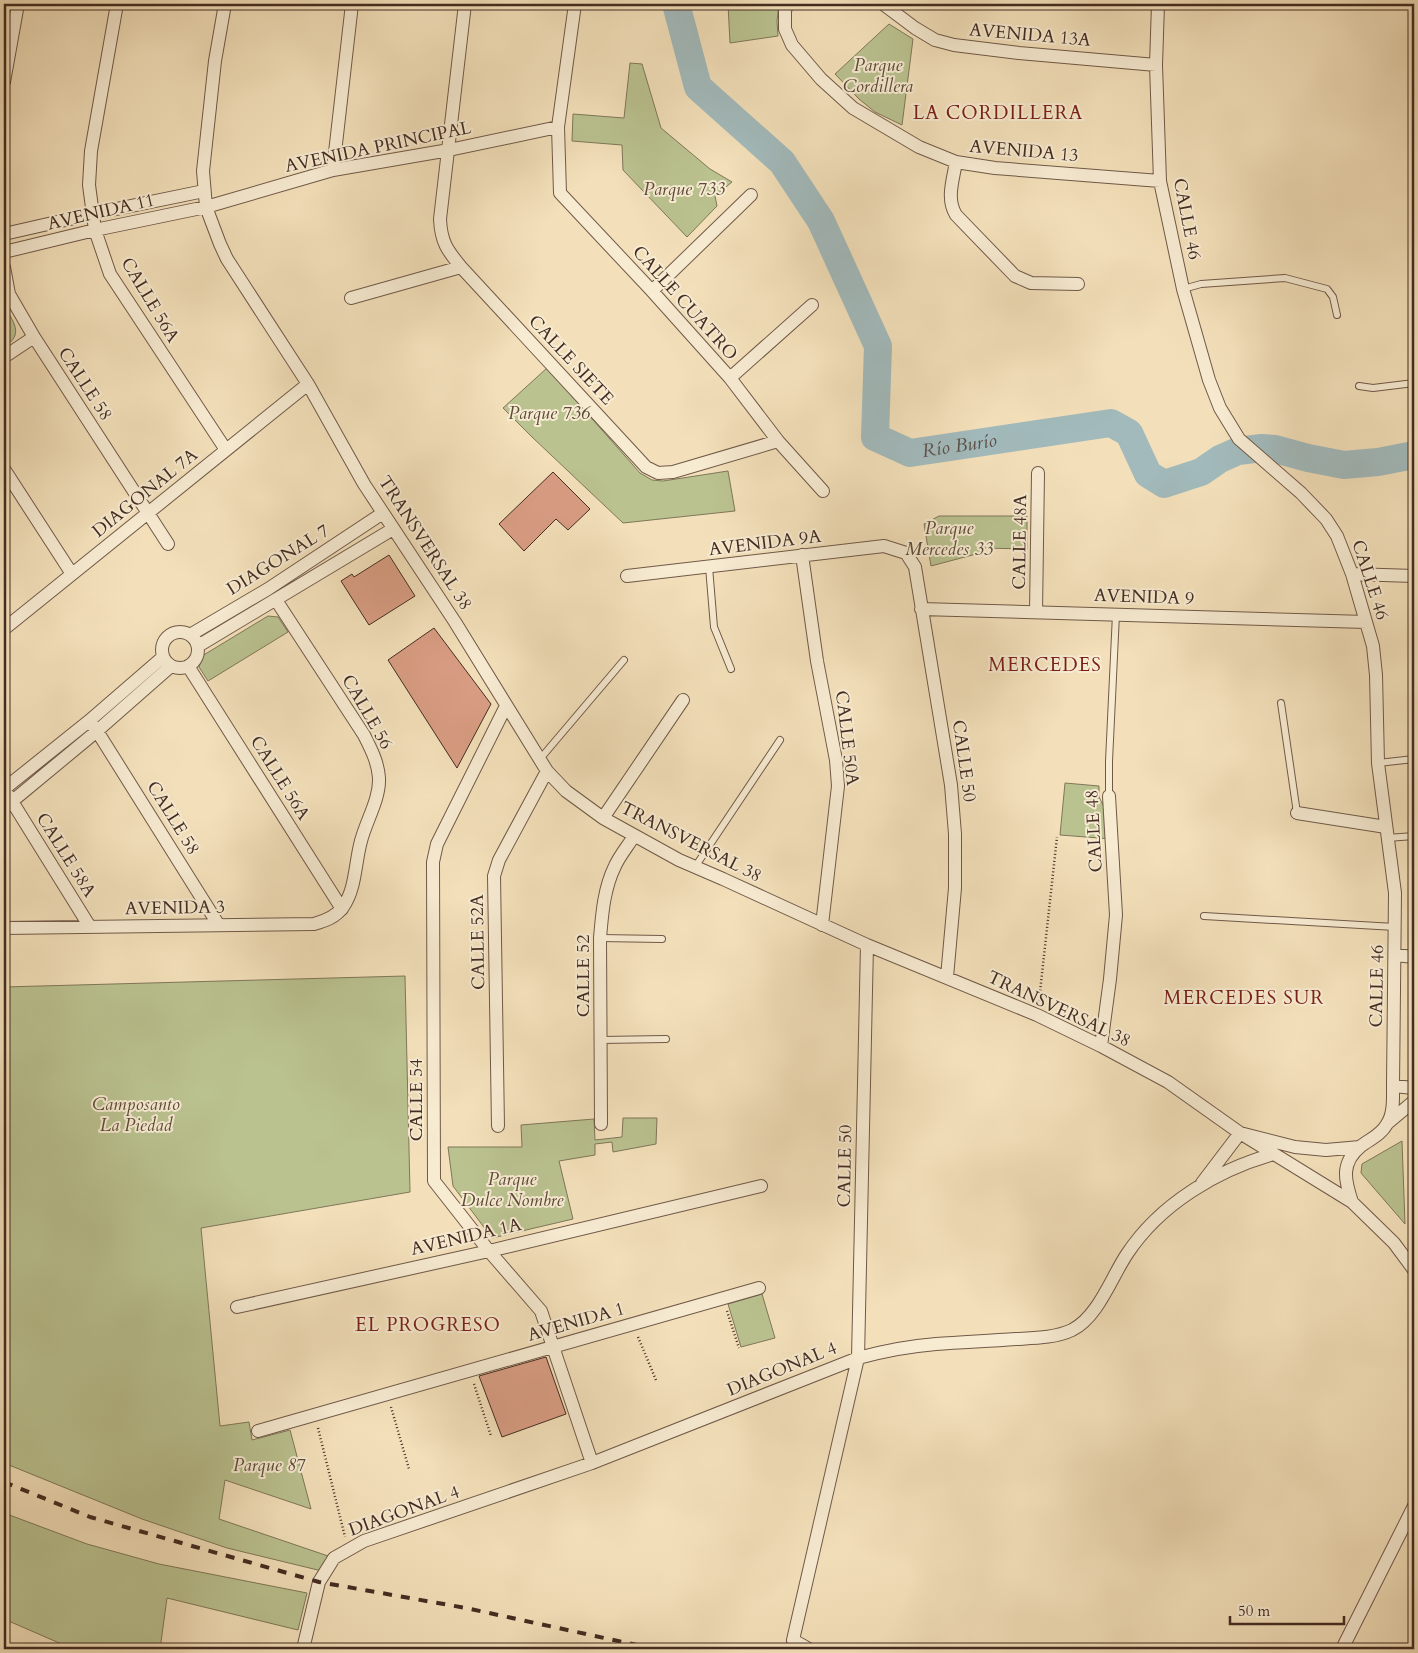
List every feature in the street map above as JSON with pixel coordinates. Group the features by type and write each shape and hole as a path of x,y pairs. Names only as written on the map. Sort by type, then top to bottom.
{"street":[{"path":"4,82 18,4"},
{"name":"CALLE 56A","path":"116,4 91,151 89,185 95,230 110,274 226,450"},
{"name":"TRANSVERSAL 38","path":"225,4 215,61 203,171 206,207 220,244 308,384 364,484 455,622 547,771 566,791 603,818 679,860 867,945 1037,1015 1101,1046 1168,1082 1240,1133 1352,1202 1394,1244 1414,1268"},
{"path":"333,170 352,4"},
{"name":"CALLE SIETE","path":"465,4 440,219 440,234 448,251 646,467 658,473 673,472 778,441"},
{"name":"CALLE CUATRO","path":"575,4 558,127 560,193 730,378 778,441 823,490"},
{"name":"AVENIDA 13","path":"788,4 785,10 785,30 792,45 821,79 853,108 919,147 956,162 995,168 1160,181"},
{"name":"AVENIDA 13A","path":"883,4 915,28 935,40 954,45 1020,53 1156,64"},
{"name":"CALLE 46","path":"1158,4 1156,64 1160,181 1184,289 1209,380 1220,408 1239,439 1301,494 1326,519 1337,536 1352,574 1373,646 1376,675 1378,763 1395,893 1393,1086 1392,1110 1389,1122"},
{"name":"AVENIDA PRINCIPAL","path":"206,207 333,170 449,150 558,127"},
{"path":"956,162 950,197 951,207 956,216 1015,276 1031,283 1078,284"},
{"name":"AVENIDA 11","path":"4,234 204,191"},
{"path":"652,291 751,194"},
{"name":"AVENIDA 11","path":"4,252 95,230 206,207"},
{"name":"CALLE 58","path":"4,267 9,294 34,337 168,544"},
{"path":"351,298 461,267"},
{"path":"730,378 812,305"},
{"path":"4,357 34,337"},
{"name":"DIAGONAL 7A","path":"4,629 308,384"},
{"path":"4,469 72,574"},
{"name":"CALLE 48A","path":"1036,612 1038,473"},
{"name":"DIAGONAL 7","path":"167,662 162,647 163,642 170,634 180,632 190,635 268,589 383,513"},
{"name":"DIAGONAL 7","path":"198,646 393,529"},
{"name":"AVENIDA 9A","path":"627,576 884,546 906,553"},
{"name":"CALLE 50","path":"906,553 915,567 951,785 955,834 954,888 947,977"},
{"name":"CALLE 50A","path":"802,555 817,661 836,760 838,786 822,925"},
{"path":"1352,574 1414,576"},
{"name":"CALLE 56","path":"276,600 375,755 379,779 376,798 360,841 350,896 342,909"},
{"name":"AVENIDA 9","path":"921,609 1366,622"},
{"path":"8,804 93,726 167,662 180,668 192,664 197,656 198,646 190,635"},
{"name":"CALLE 56A","path":"188,666 342,909"},
{"path":"603,818 682,700"},
{"name":"CALLE 54","path":"506,706 437,844 433,862 434,1181 489,1251 541,1311 592,1463"},
{"path":"4,789 93,726"},
{"name":"CALLE 58","path":"93,726 218,924"},
{"name":"CALLE 52A","path":"498,1126 494,876 499,860 547,771"},
{"name":"CALLE 58A","path":"4,789 8,804 90,927"},
{"name":"CALLE 48","path":"1101,1046 1116,915 1109,796"},
{"path":"1296,813 1387,832"},
{"name":"CALLE 52","path":"601,1124 600,938 606,888 615,866 634,836"},
{"name":"AVENIDA 3","path":"4,928 314,924 327,921 342,909"},
{"name":"CALLE 50","path":"809,1649 793,1640 858,1358 867,945"},
{"path":"1395,955 1414,957"},
{"path":"1393,1086 1414,1088"},
{"path":"1352,1202 1346,1184 1345,1172 1350,1159 1360,1147 1374,1138 1389,1122 1414,1101"},
{"path":"1240,1133 1295,1147 1326,1150 1360,1147"},
{"name":"DIAGONAL 4","path":"1200,1186 1240,1133"},
{"name":"DIAGONAL 4","path":"304,1649 319,1582 334,1558 364,1541 592,1463 858,1358 895,1349 936,1344 1042,1337 1072,1330 1095,1309 1142,1233 1161,1214 1200,1186 1252,1160 1274,1154"},
{"name":"AVENIDA 1A","path":"237,1306 489,1251 762,1186"},
{"name":"AVENIDA 1","path":"258,1431 759,1288"},
{"path":"1342,1649 1414,1506"}],"lane":[{"path":"1184,289 1201,284 1285,278 1327,289 1333,297 1337,315"},
{"path":"1359,386 1372,388 1414,383"},
{"path":"709,567 714,627 731,668"},
{"path":"268,589 276,600"},
{"name":"CALLE 48","path":"1109,796 1116,614"},
{"path":"540,759 624,660"},
{"path":"1281,703 1296,813"},
{"path":"695,867 780,740"},
{"path":"1378,763 1414,759"},
{"path":"1387,832 1414,836"},
{"path":"1204,916 1395,927"},
{"path":"600,938 662,939"},
{"path":"601,1040 666,1039"}],"path":[{"path":"1037,1015 1057,836"},
{"path":"723,1298 739,1348"},
{"path":"633,1324 656,1380"},
{"path":"470,1370 491,1436"},
{"path":"387,1394 409,1469"},
{"path":"314,1415 348,1550"}],"green space":[{"path":"728,4 779,4 778,36 730,43"},
{"name":"Parque Cordillera","path":"889,24 913,39 902,125 875,112 859,99 835,74"},
{"name":"Parque 733","path":"630,63 642,64 661,128 710,169 732,182 715,196 717,206 687,237 623,170 622,145 572,141 573,114 624,118"},
{"path":"4,305 16,332 10,342 4,347"},
{"name":"Parque 736","path":"547,368 640,473 652,480 663,481 728,471 735,511 623,523 503,408"},
{"name":"Parque Mercedes 33","path":"939,516 1027,516 1027,549 981,548 980,553 931,566 924,524"},
{"path":"268,616 278,617 288,632 208,681 199,667 202,656"},
{"path":"1065,783 1099,786 1099,797 1111,821 1112,839 1060,835"},
{"name":"Camposanto La Piedad","path":"405,976 410,1192 201,1228 220,1426 249,1422 252,1440 290,1430 311,1509 225,1480 219,1519 334,1558 326,1572 227,1548 142,1519 4,1463 4,987"},
{"name":"Parque Dulce Nombre","path":"623,1118 657,1118 656,1144 613,1152 612,1142 595,1144 595,1155 559,1161 573,1219 492,1238 453,1186 448,1147 522,1147 521,1125 594,1119 595,1140 622,1137"},
{"path":"1402,1141 1405,1224 1361,1173 1362,1164"},
{"path":"762,1294 775,1338 741,1347 728,1304"},
{"path":"4,1513 87,1544 159,1564 307,1593 298,1630 167,1598 160,1649 73,1649 4,1619"}],"building":[{"path":"553,472 590,509 568,530 556,519 524,551 499,524"},
{"path":"389,555 415,596 369,625 341,581 352,574 354,577"},
{"path":"434,628 491,704 457,768 388,660"},
{"path":"546,1357 566,1414 502,1437 479,1376"}],"waterway":[{"name":"Río Burío","path":"676,4 698,87 782,162 821,221 878,346 875,437 910,453 1111,423 1129,433 1148,474 1164,484 1201,472 1220,459 1238,451 1262,448 1275,449 1344,465 1378,462 1414,455"}],"railway":[{"path":"4,1482 90,1517 319,1582 466,1608 655,1649"}],"district":[{"name":"LA CORDILLERA","path":"998,113"},
{"name":"MERCEDES","path":"1045,665"},
{"name":"MERCEDES SUR","path":"1244,998"},
{"name":"EL PROGRESO","path":"428,1325"}],"park label":[{"name":"Parque 87","path":"269,1465"}]}
